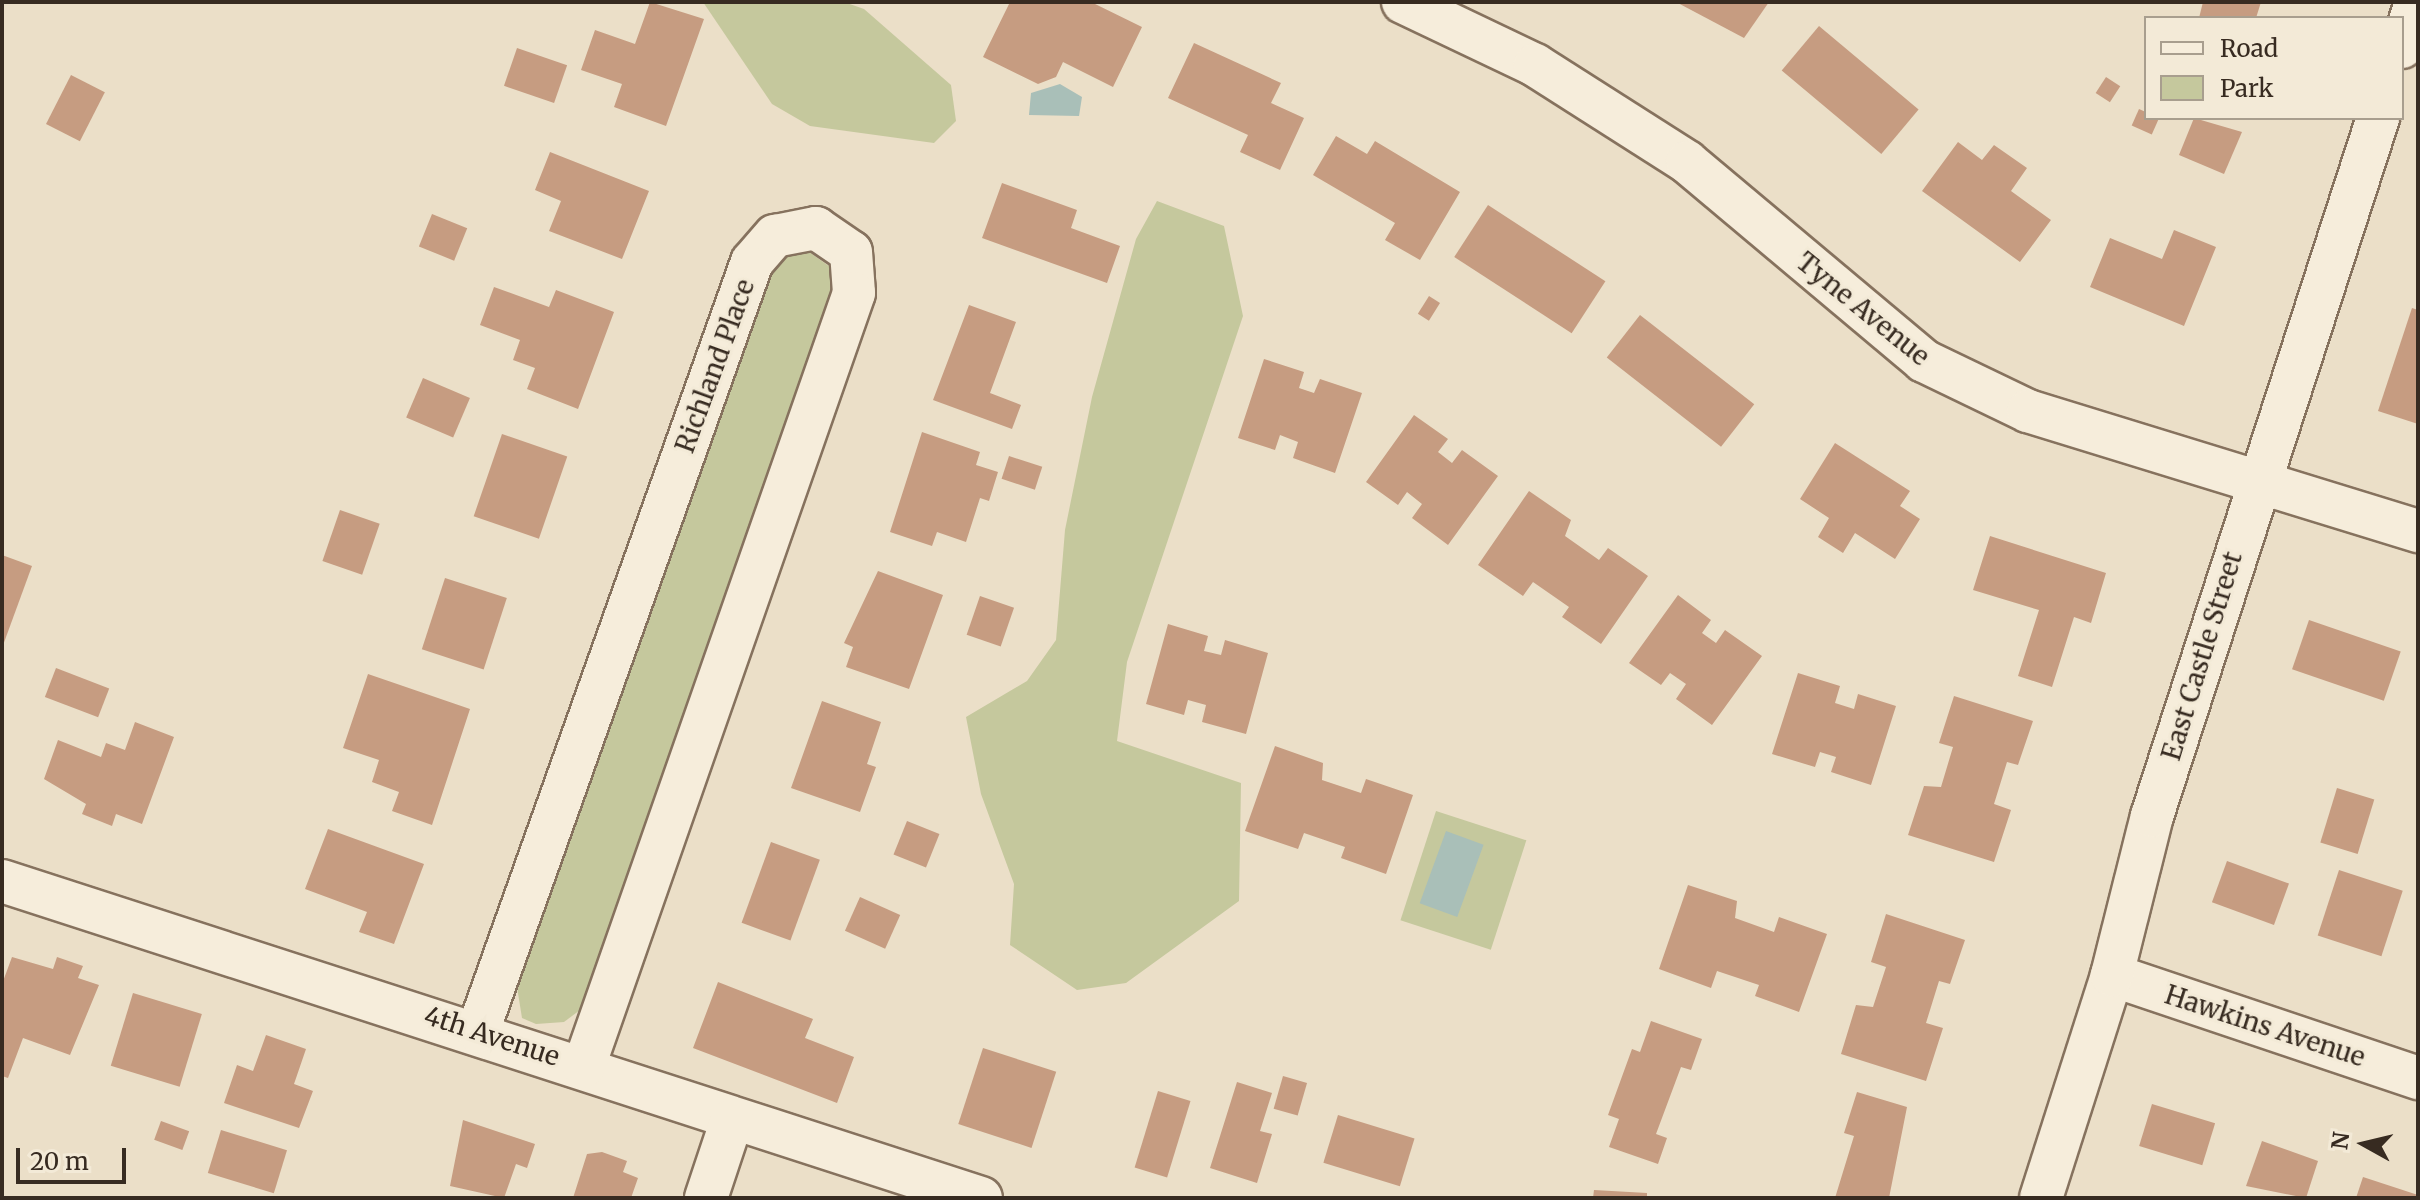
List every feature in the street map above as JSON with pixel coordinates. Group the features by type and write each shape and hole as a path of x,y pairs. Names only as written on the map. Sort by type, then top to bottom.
{"street":[{"name":"Tyne Avenue","path":"1403,2 1535,65 1687,162 1924,361 2028,411 2257,478 2418,531"},
{"path":"2404,42 2416,2"},
{"name":"East Castle Street","path":"2041,1198 2112,975 2152,816 2257,478 2377,120"},
{"name":"Richland Place","path":"478,1031 752,262 775,236 816,228 851,252 854,293 584,1066"},
{"name":"4th Avenue","path":"2,881 478,1031 732,1120 981,1198"},
{"name":"Hawkins Avenue","path":"2112,975 2418,1078"},
{"path":"706,1198 732,1120"}],"green space":[{"path":"703,2 844,2 864,9 951,85 956,121 934,143 810,126 772,104"},
{"path":"1157,201 1224,226 1243,316 1127,662 1117,741 1241,783 1239,901 1126,983 1077,990 1010,945 1014,884 981,794 966,717 1027,681 1056,640 1065,530 1092,397 1136,239"},
{"path":"802,247 833,269 836,301 823,340 580,1010 564,1022 536,1024 522,1018 517,987 769,265"},
{"path":"1436,811 1526,840 1491,950 1400,920"}],"water":[{"path":"1060,84 1082,97 1079,116 1029,115 1031,93"},
{"path":"1446,831 1484,845 1457,917 1420,903"}],"building":[{"path":"650,2 704,19 666,126 614,107 622,84 581,70 595,30 635,44"},
{"path":"1010,2 1091,2 1142,27 1113,87 1063,62 1056,77 1038,84 983,57"},
{"path":"1676,2 1769,2 1744,38"},
{"path":"2203,2 2261,2 2257,16 2200,16"},
{"path":"1819,26 1919,110 1881,154 1782,70"},
{"path":"1194,43 1281,83 1271,103 1304,118 1280,170 1240,152 1248,135 1168,98"},
{"path":"517,48 567,65 554,103 504,86"},
{"path":"71,75 105,92 80,141 46,124"},
{"path":"2106,77 2120,86 2110,102 2096,93"},
{"path":"2139,109 2144,111 2144,120 2158,120 2152,134 2132,125"},
{"path":"2193,120 2242,132 2224,174 2179,155"},
{"path":"1336,136 1367,154 1375,141 1460,192 1420,260 1385,240 1395,223 1313,175"},
{"path":"1958,142 1982,160 1994,145 2027,168 2011,191 2051,220 2020,262 1922,191"},
{"path":"550,152 649,191 622,259 549,231 561,201 535,190"},
{"path":"1002,183 1077,210 1071,228 1120,246 1107,283 982,238"},
{"path":"1488,205 1605,281 1572,333 1454,257"},
{"path":"432,214 467,228 454,261 419,246"},
{"path":"2174,230 2216,247 2184,326 2090,287 2110,238 2162,259"},
{"path":"494,287 549,307 556,290 614,312 578,409 527,389 535,368 513,360 520,340 480,325"},
{"path":"1429,296 1440,303 1429,321 1418,314"},
{"path":"969,305 1016,322 990,393 1021,405 1012,429 933,400"},
{"path":"2412,308 2418,310 2418,424 2378,411"},
{"path":"1640,315 1754,404 1721,447 1607,358"},
{"path":"1264,359 1304,372 1299,388 1314,393 1320,379 1362,393 1335,473 1293,458 1298,442 1280,435 1275,450 1238,438"},
{"path":"423,378 470,398 453,438 406,418"},
{"path":"1414,415 1448,439 1438,452 1452,463 1462,450 1498,476 1448,545 1412,518 1422,504 1407,492 1398,505 1366,482"},
{"path":"922,432 980,452 976,465 998,472 989,501 980,498 966,542 937,532 932,546 890,532"},
{"path":"502,434 567,456 539,539 474,516"},
{"path":"1835,443 1910,491 1900,506 1920,519 1895,559 1855,533 1843,553 1818,537 1829,518 1800,499"},
{"path":"1009,456 1042,467 1035,490 1002,479"},
{"path":"1529,491 1571,520 1565,536 1599,560 1608,548 1648,576 1601,644 1562,617 1569,607 1533,582 1523,596 1478,565"},
{"path":"340,510 380,524 362,575 322,561"},
{"path":"1990,536 2106,573 2091,623 2074,617 2052,687 2018,676 2039,610 1973,590"},
{"path":"2,555 32,566 2,648"},
{"path":"878,571 943,595 909,689 846,667 853,647 844,643"},
{"path":"445,578 507,598 484,669 422,649"},
{"path":"1678,595 1711,620 1702,633 1716,643 1725,630 1762,656 1712,725 1676,699 1686,684 1670,673 1661,685 1629,663"},
{"path":"980,596 1014,608 1001,646 967,635"},
{"path":"2309,620 2401,652 2384,701 2292,669"},
{"path":"1168,624 1208,636 1204,651 1221,655 1225,640 1268,653 1246,734 1202,722 1206,705 1188,700 1184,715 1146,704"},
{"path":"56,668 109,688 98,717 45,697"},
{"path":"1798,673 1840,686 1835,703 1854,709 1858,694 1896,706 1871,785 1831,772 1836,757 1820,752 1815,767 1772,754"},
{"path":"368,674 470,709 432,825 392,811 399,792 372,782 379,760 343,748"},
{"path":"1954,696 2033,721 2018,765 2007,762 1994,804 2011,810 1994,862 1908,835 1924,786 1941,787 1953,747 1939,743"},
{"path":"822,701 881,722 867,764 876,767 860,812 791,788"},
{"path":"135,722 174,737 142,824 116,814 112,826 82,814 86,804 44,779 58,740 101,757 106,743 125,750"},
{"path":"1275,746 1323,763 1322,780 1361,793 1366,779 1413,795 1386,874 1341,858 1345,847 1304,833 1298,849 1245,831"},
{"path":"2337,788 2374,799 2358,854 2320,843"},
{"path":"907,821 939,834 926,867 894,854"},
{"path":"328,829 424,864 394,944 359,932 367,912 305,889"},
{"path":"771,842 820,860 790,941 742,923"},
{"path":"2227,861 2289,884 2274,925 2212,902"},
{"path":"2339,870 2403,891 2381,956 2318,936"},
{"path":"1688,885 1737,901 1735,918 1774,932 1779,917 1827,934 1799,1012 1755,996 1759,985 1717,971 1711,988 1659,969"},
{"path":"860,897 900,915 885,949 845,931"},
{"path":"1886,914 1965,940 1950,984 1939,981 1926,1023 1943,1028 1926,1081 1841,1054 1856,1005 1873,1007 1886,967 1871,962"},
{"path":"12,957 53,969 57,957 83,966 78,978 99,985 70,1055 23,1038 8,1078 2,1076 2,984"},
{"path":"718,982 813,1019 805,1038 854,1057 837,1103 693,1048"},
{"path":"133,993 202,1014 180,1087 111,1066"},
{"path":"1651,1021 1702,1039 1691,1070 1681,1067 1656,1134 1667,1138 1658,1164 1609,1147 1619,1119 1608,1115 1632,1049 1640,1052"},
{"path":"266,1035 306,1049 294,1084 313,1091 299,1128 224,1103 237,1065 253,1071"},
{"path":"983,1048 1056,1072 1032,1148 958,1124"},
{"path":"1283,1076 1307,1083 1298,1116 1274,1109"},
{"path":"1237,1082 1272,1093 1260,1131 1272,1134 1257,1183 1210,1168"},
{"path":"1158,1091 1191,1101 1167,1177 1135,1168"},
{"path":"1857,1092 1907,1107 1889,1198 1835,1198 1854,1136 1844,1133"},
{"path":"2152,1104 2215,1123 2202,1165 2139,1146"},
{"path":"1338,1115 1415,1138 1400,1186 1323,1163"},
{"path":"463,1120 535,1144 527,1168 516,1164 504,1198 450,1186"},
{"path":"161,1121 189,1131 182,1150 154,1140"},
{"path":"221,1130 287,1150 274,1193 208,1173"},
{"path":"2262,1141 2318,1161 2306,1198 2246,1186"},
{"path":"602,1152 627,1161 623,1172 638,1178 631,1198 573,1198 587,1154"},
{"path":"2363,1177 2418,1195 2418,1198 2356,1198"},
{"path":"1594,1190 1647,1193 1647,1198 1593,1198"}]}
